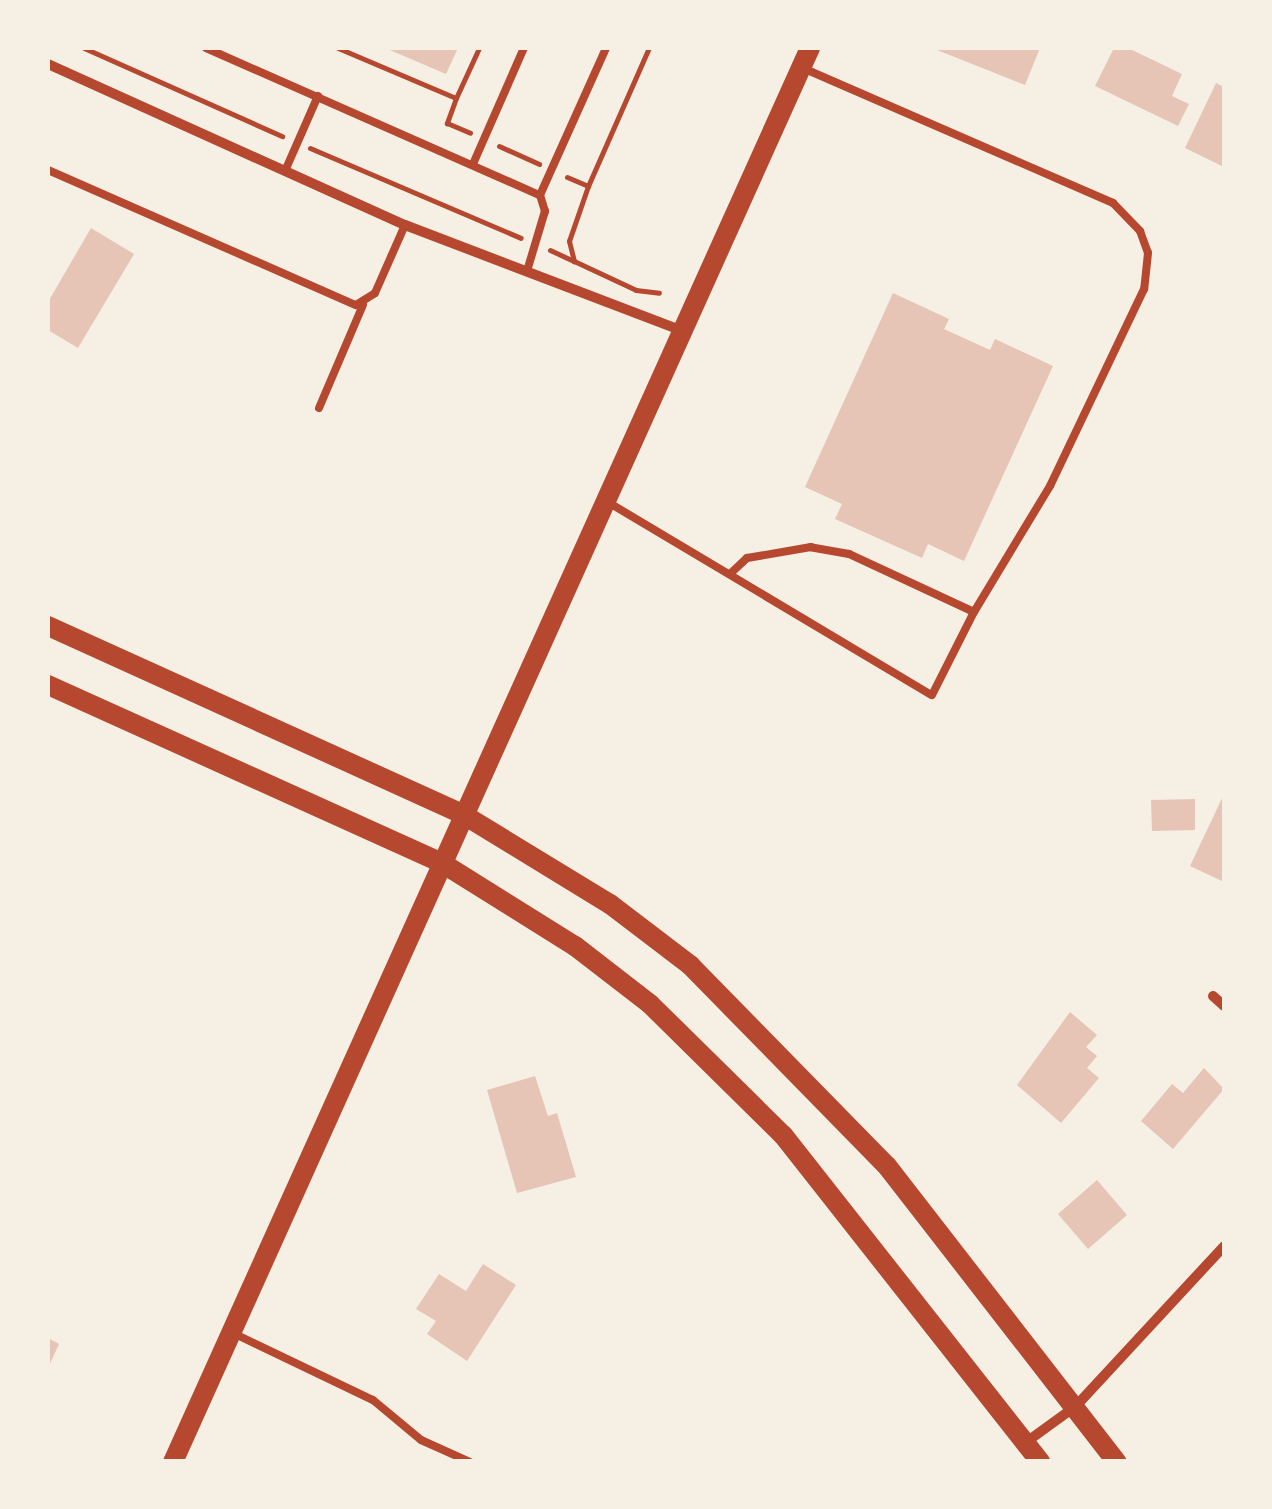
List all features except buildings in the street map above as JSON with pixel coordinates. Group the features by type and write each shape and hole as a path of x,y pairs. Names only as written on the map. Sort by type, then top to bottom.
{"main road":[{"path":"173,1462 810,48"},
{"path":"48,626 464,815 610,904 768,1038 887,1166 1117,1462"},
{"path":"48,685 442,863 575,946 720,1068 841,1204 1040,1462"}],"street":[{"path":"48,64 405,225 683,332"},
{"path":"1214,996 1224,1006"},
{"path":"1026,1443 1076,1406 1224,1246"}],"lane":[{"path":"206,48 540,195"},
{"path":"473,164 524,48"},
{"path":"527,272 544,211 540,195 606,48"},
{"path":"606,502 732,572 932,695 974,612 1050,486 1144,289 1148,254 1140,231 1113,202 801,67"},
{"path":"285,171 318,96"},
{"path":"48,170 363,305"},
{"path":"319,408 363,305 405,225"},
{"path":"732,572 747,558 811,546 849,554 974,612"},
{"path":"231,1333 372,1400 421,1440 470,1462"}],"path":[{"path":"84,48 636,290 659,293"},
{"path":"338,48 456,98 479,48"},
{"path":"574,261 568,241 588,186"}]}
